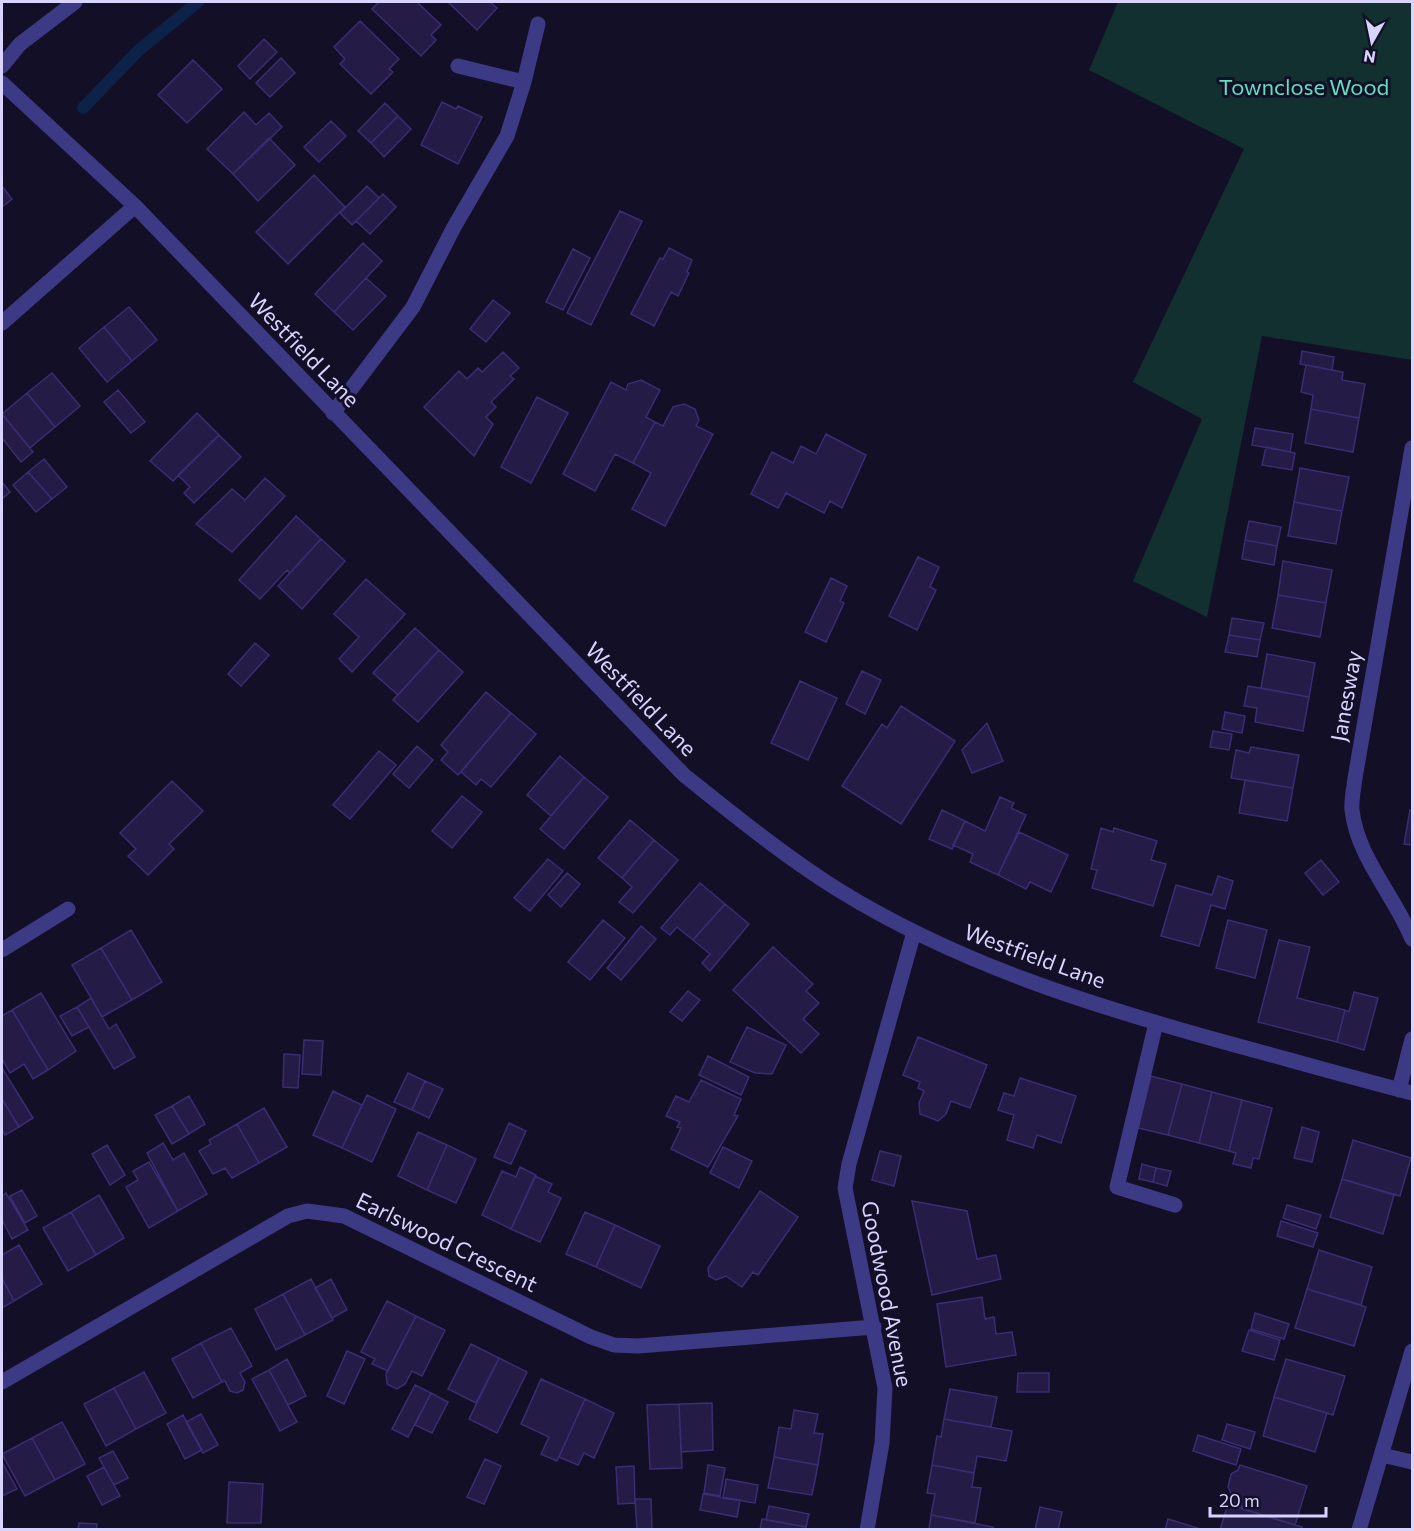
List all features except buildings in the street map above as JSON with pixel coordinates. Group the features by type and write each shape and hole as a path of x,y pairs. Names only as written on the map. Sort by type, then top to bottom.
{"street":[{"path":"2,66 20,44 75,2"},
{"path":"333,413 413,307 454,227 507,136 524,82 538,24"},
{"path":"458,66 524,82"},
{"name":"Westfield Lane","path":"2,82 135,206 684,775 764,840 838,890 914,932 994,969 1156,1023 1406,1091"},
{"path":"2,322 135,206"},
{"name":"Janesway","path":"1413,448 1357,766 1352,809 1358,838 1404,917 1413,939"},
{"path":"2,950 68,909"},
{"name":"Goodwood Avenue","path":"867,1530 885,1416 885,1388 845,1188 849,1164 914,932"},
{"path":"1156,1023 1117,1187 1175,1205"},
{"path":"1406,1091 1413,1039"},
{"name":"Earlswood Crescent","path":"2,1382 288,1216 307,1211 344,1216 591,1337 614,1345 638,1346 874,1327"},
{"path":"1359,1530 1413,1351"},
{"path":"1382,1455 1413,1462"}],"green space":[{"name":"Townclose Wood","path":"1118,2 1412,2 1412,360 1262,336 1207,617 1133,581 1202,419 1133,382 1244,149 1089,70"}],"waterway":[{"path":"83,108 139,50 198,2"}]}
